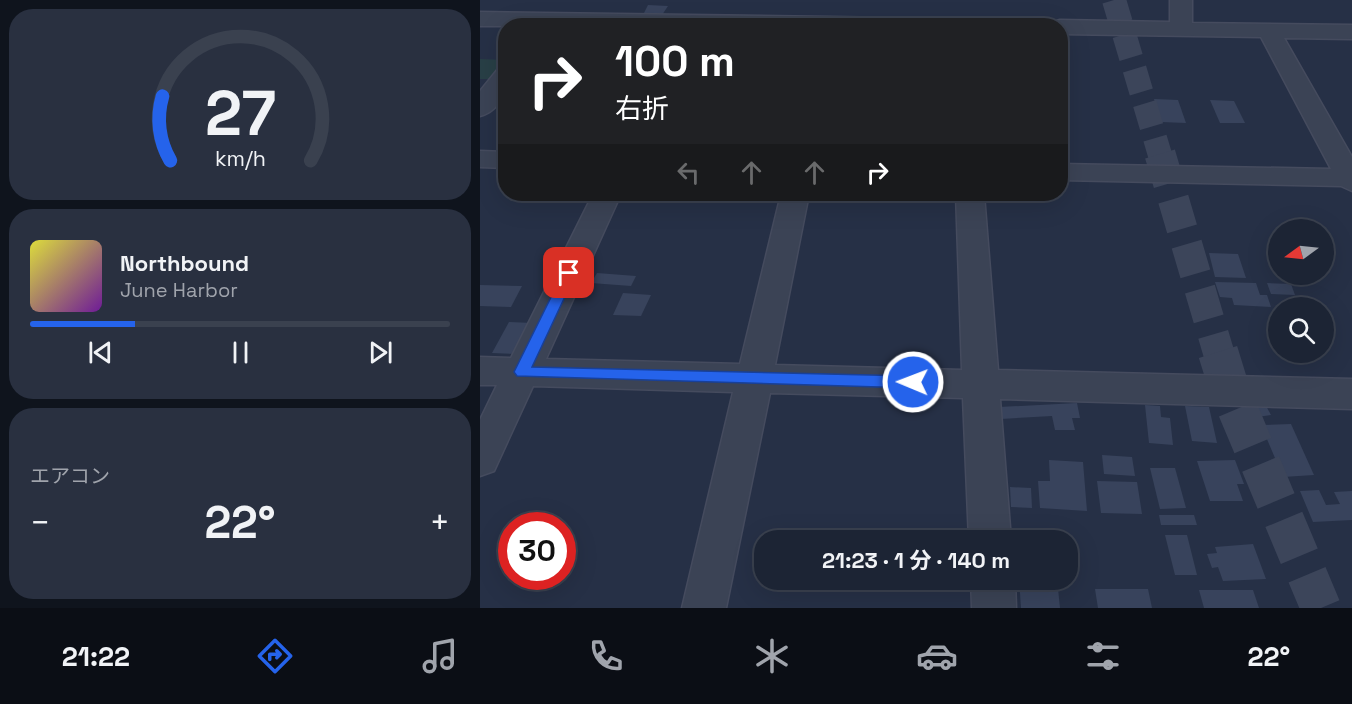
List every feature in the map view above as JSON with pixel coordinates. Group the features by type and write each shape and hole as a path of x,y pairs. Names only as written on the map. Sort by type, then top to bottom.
{"street":[{"path":"547,18 563,0"},
{"path":"689,18 698,0"},
{"path":"833,18 837,0"},
{"path":"1181,0 1181,29"},
{"path":"480,19 498,20"},
{"path":"1068,27 1352,32"},
{"path":"1269,31 1351,179"},
{"path":"480,108 498,84"},
{"path":"480,159 498,160"},
{"path":"1068,172 1351,179"},
{"path":"480,459 604,201"},
{"path":"704,608 793,201"},
{"path":"969,201 989,530"},
{"path":"480,371 1352,394"},
{"path":"993,590 994,608"}],"shaded area":[{"path":"480,59 498,60 498,72 492,79 480,79"}],"building":[{"path":"648,5 668,6 662,15 643,15"},
{"path":"1154,99 1178,100 1186,123 1161,122"},
{"path":"1210,100 1234,101 1245,123 1220,123"},
{"path":"1209,253 1238,254 1246,278 1215,277"},
{"path":"597,273 636,276 631,286 591,283"},
{"path":"1215,282 1256,283 1260,295 1267,295 1268,307 1234,305 1232,298 1220,297"},
{"path":"1267,283 1268,285 1291,285 1295,295 1271,294"},
{"path":"480,285 522,286 511,307 480,306"},
{"path":"623,293 651,295 641,316 613,315"},
{"path":"509,322 533,323 517,354 492,353"},
{"path":"1077,403 1080,418 1072,418 1075,430 1055,430 1052,416 1001,419 999,407"},
{"path":"1265,404 1271,415 1257,417 1251,406"},
{"path":"1145,405 1160,406 1161,417 1170,418 1173,445 1149,443"},
{"path":"1185,406 1209,407 1217,443 1192,441"},
{"path":"1291,424 1314,475 1283,477 1261,425"},
{"path":"1102,455 1132,457 1135,476 1104,474"},
{"path":"1049,460 1083,462 1087,511 1040,508 1038,481 1050,481"},
{"path":"1235,460 1244,484 1237,484 1243,501 1210,501 1197,461"},
{"path":"1150,468 1175,468 1186,508 1160,509"},
{"path":"1097,481 1137,482 1142,514 1101,513"},
{"path":"1010,487 1031,488 1032,508 1011,507"},
{"path":"1319,490 1326,505 1340,504 1334,492 1352,491 1352,520 1313,522 1300,491"},
{"path":"1159,515 1194,515 1197,525 1161,525"},
{"path":"1165,535 1187,535 1197,575 1175,575"},
{"path":"1253,544 1266,579 1223,581 1218,567 1212,568 1207,554 1217,553 1215,547"},
{"path":"1095,589 1148,589 1152,608 1098,608"},
{"path":"1020,590 1058,590 1060,608 1021,608"},
{"path":"1199,590 1253,590 1259,608 1204,608"}],"tunnel":[{"path":"1114,0 1160,155"},
{"path":"1160,154 1219,354"},
{"path":"1218,352 1230,391 1321,608"}],"route":[{"path":"569,273 522,372 913,382"}]}
